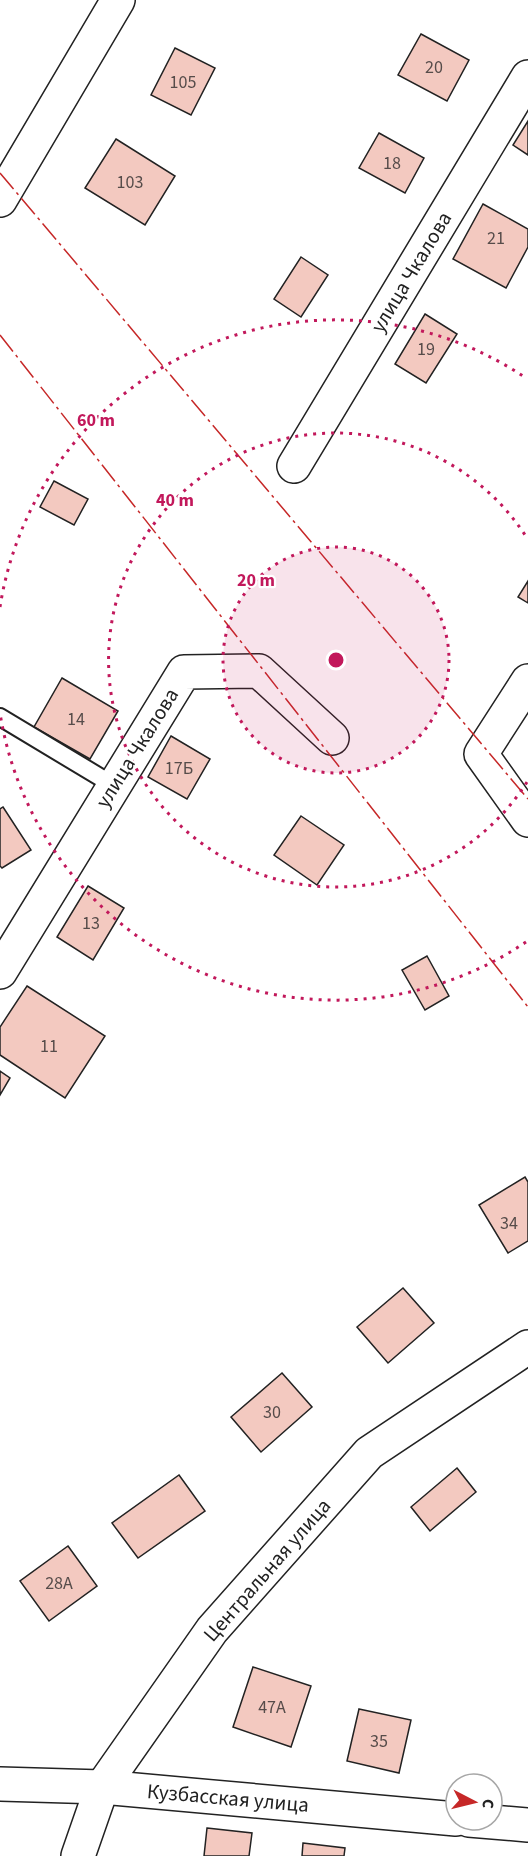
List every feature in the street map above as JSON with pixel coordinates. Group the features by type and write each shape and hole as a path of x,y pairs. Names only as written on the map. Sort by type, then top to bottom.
{"street":[{"path":"0,200 118,0"},
{"name":"улица Чкалова","path":"294,466 528,77"},
{"name":"улица Чкалова","path":"0,972 184,672 259,671 332,738"},
{"path":"528,681 481,754 528,820"},
{"name":"Центральная улица","path":"78,1856 102,1787 212,1630 369,1453 528,1347"},
{"name":"Кузбасская улица","path":"0,1784 102,1787 444,1818"},
{"path":"504,1823 528,1825"}],"lane":[{"path":"0,717 114,785"}],"building":[{"path":"421,34 469,60 447,101 398,75"},
{"path":"175,48 215,68 191,115 151,95"},
{"path":"528,121 528,155 513,145"},
{"path":"379,133 424,158 405,193 359,168"},
{"path":"116,139 175,176 145,225 85,188"},
{"path":"483,204 528,229 528,247 506,288 453,259"},
{"path":"301,257 328,275 301,317 274,299"},
{"path":"425,314 457,334 426,383 395,364"},
{"path":"54,481 88,499 74,525 40,507"},
{"path":"528,581 528,603 518,597"},
{"path":"62,678 118,711 90,759 34,727"},
{"path":"171,736 210,759 187,799 148,777"},
{"path":"3,807 31,850 2,868 0,866 0,809"},
{"path":"301,816 344,845 317,885 274,855"},
{"path":"88,886 124,908 93,960 57,937"},
{"path":"427,956 449,996 425,1010 402,970"},
{"path":"27,986 105,1036 65,1098 0,1055 0,1027"},
{"path":"0,1071 10,1078 0,1095"},
{"path":"525,1177 528,1182 528,1241 508,1253 479,1205"},
{"path":"403,1288 434,1323 388,1363 357,1327"},
{"path":"282,1373 312,1407 261,1452 231,1417"},
{"path":"457,1468 476,1492 430,1531 411,1507"},
{"path":"179,1475 205,1511 138,1558 112,1523"},
{"path":"68,1546 97,1586 49,1621 20,1581"},
{"path":"253,1667 311,1686 291,1747 233,1727"},
{"path":"359,1709 411,1720 399,1773 347,1761"},
{"path":"207,1828 252,1833 249,1856 204,1856"},
{"path":"303,1843 345,1848 344,1856 302,1856"}],"power":[{"path":"0,173 528,799"},
{"path":"0,335 528,1007"}]}
